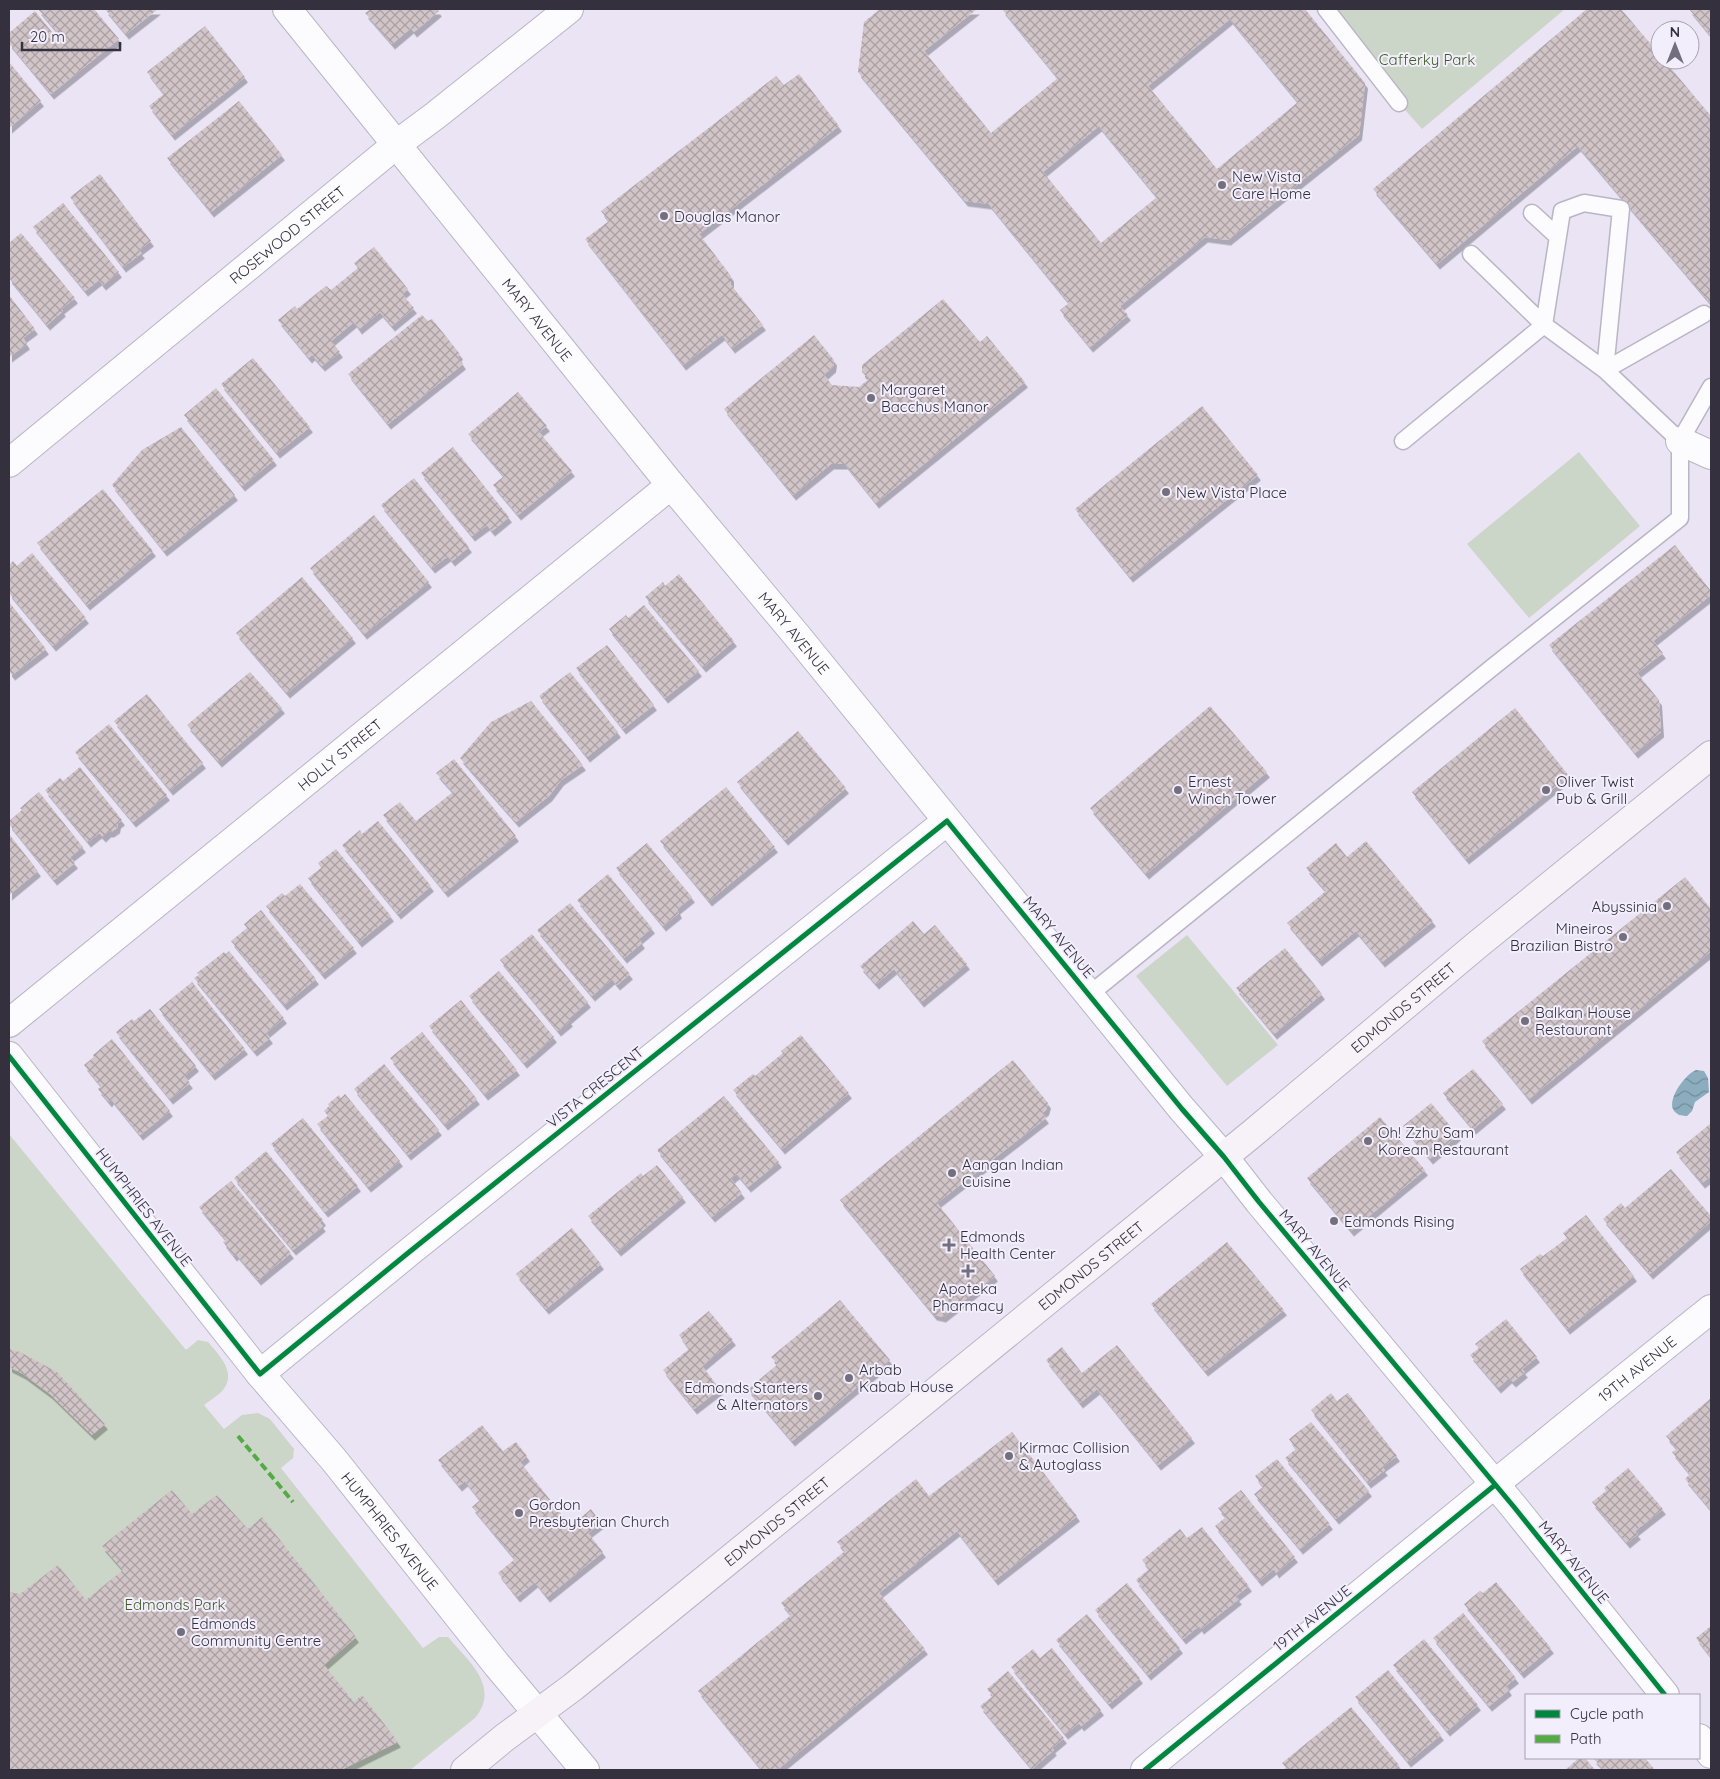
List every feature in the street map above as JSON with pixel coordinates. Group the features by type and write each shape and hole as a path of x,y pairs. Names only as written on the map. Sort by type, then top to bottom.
{"street":[{"name":"MARY AVENUE","path":"287,9 671,485 798,637 1182,1109 1224,1157 1259,1202 1495,1485 1664,1694"},
{"name":"ROSEWOOD STREET","path":"9,463 396,144 436,115 569,9"},
{"path":"1680,441 1711,455"},
{"name":"HOLLY STREET","path":"9,1024 671,485"},
{"name":"EDMONDS STREET","path":"464,1770 646,1628 1224,1157 1477,945 1711,755"},
{"name":"VISTA CRESCENT","path":"260,1374 947,821"},
{"name":"HUMPHRIES AVENUE","path":"9,1056 260,1374 334,1460 497,1665 585,1770"},
{"name":"19TH AVENUE","path":"1145,1770 1522,1461 1711,1309"},
{"path":"1700,1739 1711,1754"}],"lane":[{"path":"1326,9 1399,103"},
{"path":"1403,441 1544,325 1562,211 1584,203 1621,209 1605,370"},
{"path":"1532,213 1558,237"},
{"path":"1471,254 1544,325 1605,370 1680,441"},
{"path":"1605,370 1704,314"},
{"path":"1090,994 1494,666 1680,518 1680,441 1711,387"}],"green space":[{"name":"Cafferky Park","path":"1326,9 1565,9 1422,129 1399,103"},
{"path":"1579,452 1640,526 1529,618 1467,544"},
{"path":"1187,935 1278,1045 1227,1086 1136,976"},
{"name":"Edmonds Park","path":"9,1134 186,1350 198,1340 208,1342 221,1358 227,1370 227,1383 221,1392 204,1405 224,1429 242,1415 258,1413 270,1419 294,1449 293,1458 281,1468 423,1648 439,1637 448,1637 479,1674 485,1695 482,1706 475,1718 410,1770 9,1770"}],"water":[{"path":"1696,1070 1704,1071 1708,1078 1709,1092 1695,1102 1692,1111 1687,1116 1679,1115 1673,1109 1672,1104 1675,1092 1687,1076"}],"building":[{"path":"38,9 94,9 119,39 51,94 9,43 9,33 35,11 56,37 59,34"},
{"path":"105,9 158,9 126,34"},
{"path":"371,9 437,9 439,11 414,32 411,28 392,44 365,13"},
{"name":"New Vista Care Home","path":"880,9 977,9 924,51 991,133 1058,78 1002,9 1305,9 1365,83 1359,135 1228,240 1205,237 1120,306 1128,315 1090,347 1060,310 1069,303 989,204 965,201 858,72 864,22","holes":["1230,19 1298,102 1217,169 1148,86","1099,126 1157,197 1101,243 1043,172"]},
{"path":"1587,9 1621,9 1650,43 1650,70 1672,70 1711,116 1711,304 1578,146 1437,264 1373,189"},
{"path":"1689,9 1711,9 1711,36 1700,20"},
{"path":"205,26 245,77 172,135 149,106 164,94 147,72"},
{"path":"9,62 41,101 9,128"},
{"name":"Douglas Manor","path":"799,74 839,126 699,234 731,276 731,285 763,325 732,348 722,335 683,365 585,239 609,221 601,211 776,76 784,85"},
{"path":"239,101 282,155 211,212 167,158"},
{"path":"100,174 151,241 139,250 142,253 123,267 70,197"},
{"path":"63,203 119,272 103,285 99,280 85,291 33,227"},
{"path":"21,233 75,298 61,309 63,311 47,325 9,278 9,243"},
{"path":"374,247 408,289 402,294 414,308 392,326 380,312 359,329 354,322 331,341 340,352 322,366 312,355 309,358 278,320 295,306 297,309 326,286 331,290 358,268 354,263"},
{"path":"9,295 35,329 23,338 27,344 9,357"},
{"name":"Margaret Bacchus Manor","path":"943,299 980,342 987,336 1025,382 876,503 845,464 831,464 793,495 724,409 814,335 834,360 833,367 824,375 832,385 859,387 869,379 862,372 862,365"},
{"path":"422,315 428,321 432,319 460,354 458,357 463,364 388,424 348,374"},
{"path":"253,358 310,427 277,453 221,384"},
{"path":"216,388 274,460 242,486 184,415"},
{"path":"518,392 547,426 539,432 572,471 518,515 493,485 504,476 468,434"},
{"name":"New Vista Place","path":"1202,406 1258,475 1130,577 1075,509"},
{"path":"181,427 235,495 164,551 112,485 142,450"},
{"path":"453,447 509,517 492,531 487,525 472,536 421,473"},
{"path":"414,478 469,547 452,561 448,556 432,568 381,505"},
{"path":"103,489 153,551 87,605 37,543"},
{"path":"374,515 429,582 364,634 310,568"},
{"path":"1675,545 1711,591 1711,595 1653,641 1663,653 1637,673 1659,700 1661,732 1635,753 1549,645"},
{"path":"32,553 86,618 53,646 9,593 9,565 13,561 17,566"},
{"path":"679,574 734,641 703,667 645,597 663,582 665,586"},
{"path":"302,577 353,638 287,693 236,633"},
{"path":"9,602 46,649 12,675 9,671"},
{"path":"644,605 699,671 665,698 609,629 626,615 628,618"},
{"path":"607,645 654,705 623,729 576,668"},
{"path":"250,672 282,708 219,762 187,725"},
{"path":"570,672 618,732 587,757 539,696"},
{"path":"147,694 203,763 170,790 114,721"},
{"path":"531,701 583,765 561,780 549,796 516,822 460,758 491,722"},
{"name":"Ernest Winch Tower","path":"1210,706 1267,772 1146,874 1090,808"},
{"path":"1515,708 1569,776 1466,859 1412,792"},
{"path":"109,724 167,795 133,822 75,752"},
{"path":"798,731 846,788 785,840 737,782"},
{"path":"454,759 516,836 445,892 383,815 400,802 416,821 434,807 453,792 436,773"},
{"path":"80,767 122,820 118,823 117,828 111,832 108,832 103,837 99,833 88,842 45,790 60,778 63,781"},
{"path":"726,787 775,847 709,901 660,841"},
{"path":"39,792 83,847 70,857 75,863 54,880 9,824 9,821 22,810 20,808"},
{"path":"378,821 431,886 398,914 342,845 360,830 362,834"},
{"path":"9,834 38,871 9,895"},
{"path":"1366,841 1433,921 1382,962 1356,931 1319,961 1287,923 1326,891 1306,868 1336,843 1347,857"},
{"path":"647,843 692,897 677,909 679,913 663,926 616,868"},
{"path":"336,849 391,916 359,942 308,878 321,868 318,863"},
{"path":"608,874 652,928 639,939 642,943 624,958 577,900"},
{"path":"1685,877 1711,909 1711,951 1529,1099 1482,1041"},
{"path":"300,884 354,948 322,974 266,906 282,893 285,896"},
{"path":"570,903 630,974 617,985 612,979 592,996 537,930"},
{"path":"261,910 316,979 284,1005 231,941 247,928 244,924"},
{"path":"913,921 924,934 935,925 967,964 921,1002 894,969 876,984 860,966"},
{"path":"532,934 588,1002 568,1019 570,1021 558,1031 500,960"},
{"path":"1285,948 1322,994 1274,1034 1236,988"},
{"path":"229,951 284,1018 266,1033 270,1038 254,1051 194,978 199,975 197,973 224,952 226,954"},
{"path":"499,971 554,1037 524,1063 469,996"},
{"path":"192,982 245,1049 212,1075 159,1009"},
{"path":"461,1000 517,1070 485,1095 429,1026"},
{"path":"150,1009 196,1066 184,1076 190,1083 170,1099 116,1032 132,1019 134,1021"},
{"path":"422,1032 477,1099 445,1125 390,1058"},
{"path":"801,1035 849,1093 782,1149 733,1090 753,1074 755,1076"},
{"path":"112,1039 170,1111 140,1135 111,1099 109,1102 98,1089 101,1086 84,1065"},
{"path":"1013,1060 1048,1103 1046,1110 1042,1113 1046,1118 937,1203 995,1276 943,1317 934,1315 840,1200"},
{"path":"384,1064 439,1130 408,1155 354,1089"},
{"path":"1473,1069 1503,1104 1473,1129 1443,1093"},
{"path":"345,1094 400,1161 368,1187 317,1124 328,1116 324,1111 329,1106 328,1104 339,1095 341,1098"},
{"path":"724,1096 779,1162 748,1187 737,1174 734,1176 731,1179 742,1193 712,1217 657,1150"},
{"path":"1431,1103 1458,1135 1430,1159 1403,1126"},
{"path":"1380,1117 1425,1170 1351,1231 1307,1178"},
{"path":"303,1118 358,1186 325,1212 271,1144"},
{"path":"1711,1123 1711,1176 1702,1183 1676,1152"},
{"path":"266,1151 323,1220 320,1223 323,1226 293,1250 234,1178"},
{"path":"657,1165 683,1197 618,1251 588,1216 641,1173 643,1176"},
{"path":"1671,1169 1711,1216 1711,1221 1650,1274 1603,1219 1621,1203 1625,1208"},
{"path":"231,1181 291,1253 258,1280 236,1254 234,1256 223,1242 226,1240 199,1207"},
{"path":"1586,1215 1634,1276 1567,1329 1520,1269 1540,1254 1543,1256 1567,1238 1563,1233"},
{"path":"572,1228 601,1264 546,1309 516,1274"},
{"path":"1227,1242 1284,1310 1205,1371 1151,1304"},
{"path":"840,1300 890,1360 792,1441 748,1389 778,1364 771,1357"},
{"path":"709,1311 733,1340 702,1366 720,1389 694,1409 663,1370 689,1349 679,1335"},
{"path":"1506,1319 1537,1357 1522,1369 1525,1372 1513,1382 1509,1378 1498,1388 1470,1355 1479,1348 1475,1344"},
{"path":"1117,1345 1192,1438 1158,1465 1097,1389 1080,1403 1046,1360 1062,1347 1082,1373"},
{"path":"9,1349 20,1352 57,1372 105,1424 92,1435 50,1394 23,1374 9,1367"},
{"path":"1331,1393 1337,1401 1348,1393 1397,1456 1382,1467 1385,1470 1368,1483 1311,1410"},
{"path":"1711,1398 1711,1510 1685,1479 1690,1474 1672,1452 1677,1449 1666,1436"},
{"path":"1311,1422 1369,1491 1336,1519 1285,1458 1296,1449 1289,1439"},
{"name":"Gordon Presbyterian Church","path":"482,1425 503,1451 516,1442 527,1456 520,1462 571,1526 591,1509 601,1523 588,1533 603,1552 547,1597 535,1582 517,1597 498,1573 515,1559 472,1507 480,1500 465,1481 459,1486 438,1460"},
{"path":"1012,1432 1077,1516 995,1580 957,1531 879,1593 925,1649 777,1770 762,1770 698,1691 791,1615 781,1603 845,1551 837,1542 916,1479 929,1496"},
{"path":"1277,1459 1330,1524 1300,1549 1254,1494 1263,1487 1255,1476"},
{"path":"1628,1468 1663,1509 1635,1531 1638,1534 1627,1543 1592,1502 1606,1491 1604,1488"},
{"name":"Edmonds Community Centre","path":"172,1490 192,1514 217,1495 248,1529 262,1517 356,1637 324,1665 354,1702 362,1695 398,1742 341,1770 9,1770 9,1592 20,1594 58,1565 86,1600 123,1570 102,1546"},
{"path":"1241,1490 1295,1557 1276,1573 1274,1569 1259,1581 1215,1526 1226,1517 1218,1508"},
{"path":"1202,1527 1249,1586 1236,1596 1239,1599 1201,1629 1199,1626 1183,1639 1136,1580 1149,1569 1142,1560 1180,1529 1187,1538"},
{"path":"1496,1582 1551,1648 1521,1673 1464,1604 1480,1591 1483,1593"},
{"path":"1127,1583 1180,1648 1148,1675 1095,1610"},
{"path":"1463,1613 1516,1678 1506,1686 1509,1690 1489,1706 1433,1638"},
{"path":"1087,1614 1140,1678 1109,1704 1056,1640"},
{"path":"1711,1626 1711,1657 1696,1638"},
{"path":"1424,1639 1478,1705 1447,1731 1393,1665"},
{"path":"1052,1648 1101,1710 1081,1726 1079,1723 1065,1734 1011,1667 1033,1649 1040,1658"},
{"path":"1388,1670 1441,1735 1408,1762 1355,1697"},
{"path":"1008,1671 1064,1738 1052,1748 1054,1750 1032,1769 980,1706 993,1696 987,1689"},
{"path":"1351,1707 1399,1765 1393,1770 1288,1770 1282,1763"},
{"path":"1578,1759 1586,1759 1595,1770 1565,1770"},
{"path":"1594,1759 1646,1759 1655,1770 1604,1770"}],"marked path":[{"path":"238,1436 293,1502"}],"cycle path":[{"path":"9,1056 260,1374 947,821 1182,1109 1224,1157 1259,1202 1514,1507 1664,1694"},
{"path":"1145,1770 1495,1485"}],"place":[{"name":"New Vista Care Home","path":"1222,185"},
{"name":"Douglas Manor","path":"664,216"},
{"name":"Margaret Bacchus Manor","path":"871,398"},
{"name":"New Vista Place","path":"1166,492"},
{"name":"Ernest Winch Tower","path":"1178,790"},
{"name":"Oliver Twist Pub & Grill","path":"1546,790"},
{"name":"Abyssinia","path":"1667,906"},
{"name":"Mineiros Brazilian Bistro","path":"1623,937"},
{"name":"Balkan House Restaurant","path":"1525,1021"},
{"name":"Oh! Zzhu Sam Korean Restaurant","path":"1368,1141"},
{"name":"Aangan Indian Cuisine","path":"952,1173"},
{"name":"Edmonds Rising","path":"1334,1221"},
{"name":"Edmonds Health Center","path":"949,1245"},
{"name":"Apoteka Pharmacy","path":"968,1271"},
{"name":"Arbab Kabab House","path":"849,1378"},
{"name":"Edmonds Starters & Alternators","path":"818,1396"},
{"name":"Kirmac Collision & Autoglass","path":"1009,1456"},
{"name":"Gordon Presbyterian Church","path":"519,1513"},
{"name":"Edmonds Community Centre","path":"181,1632"}]}
